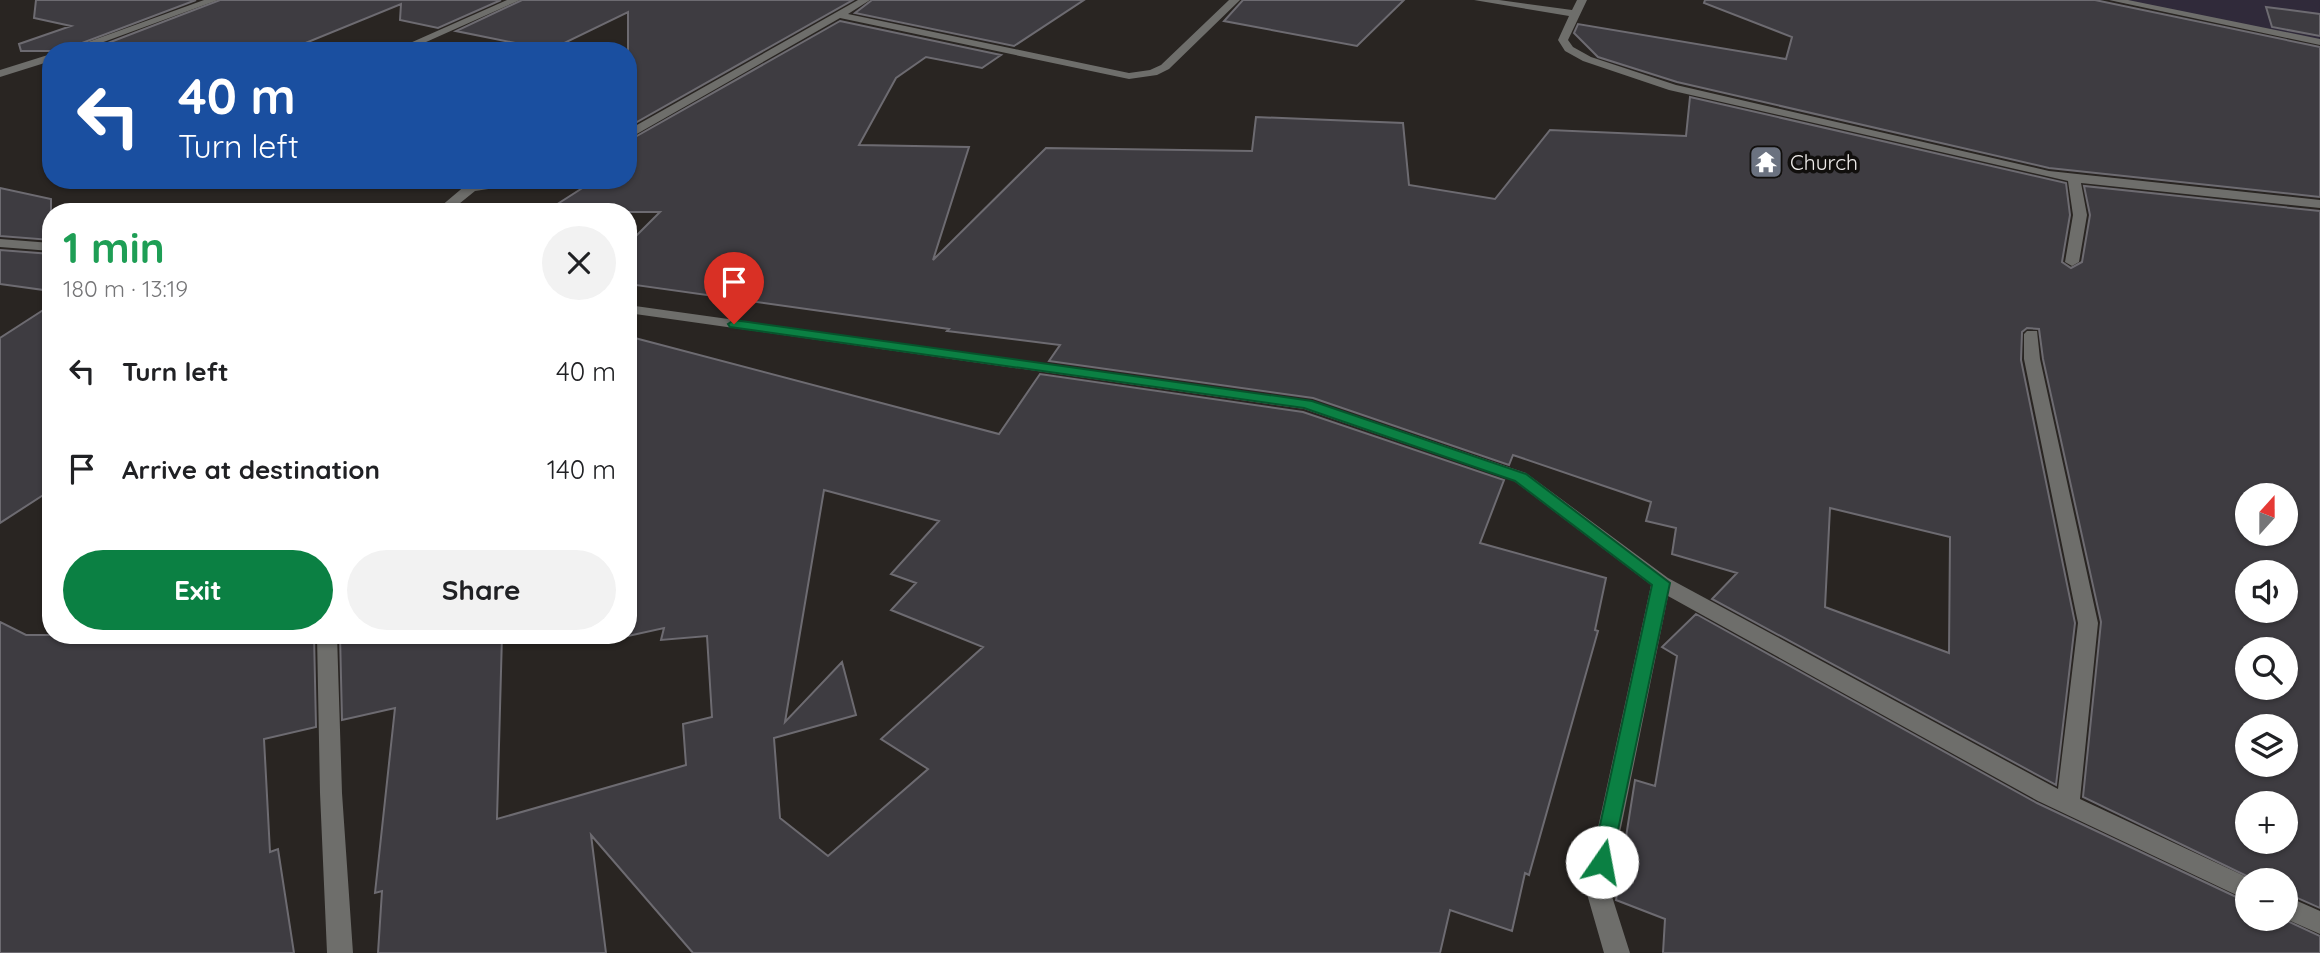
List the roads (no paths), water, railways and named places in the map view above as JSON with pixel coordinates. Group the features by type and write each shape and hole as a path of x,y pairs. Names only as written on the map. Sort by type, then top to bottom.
{"street":[{"path":"94,42 213,0"},
{"path":"418,42 515,0"},
{"path":"637,130 865,0"},
{"path":"840,15 1129,76 1153,73 1165,67 1235,0"},
{"path":"1479,0 1576,14"},
{"path":"1582,0 1563,40 1569,50 1587,59 1673,88 2036,172 2116,184 2320,204"},
{"path":"2114,0 2320,42"},
{"path":"0,74 42,60"},
{"path":"2072,262 2080,215 2074,177"},
{"path":"452,203 470,189"},
{"path":"0,243 42,246"},
{"path":"637,310 1307,404 1520,478 1661,583 2068,805 2235,883"},
{"path":"2032,334 2032,359 2088,623 2068,805"},
{"path":"1617,953 1597,887 1661,583"},
{"path":"327,644 331,793 340,953"},
{"path":"2298,913 2320,923"}],"place":[{"name":"Church","path":"1766,162"}]}
